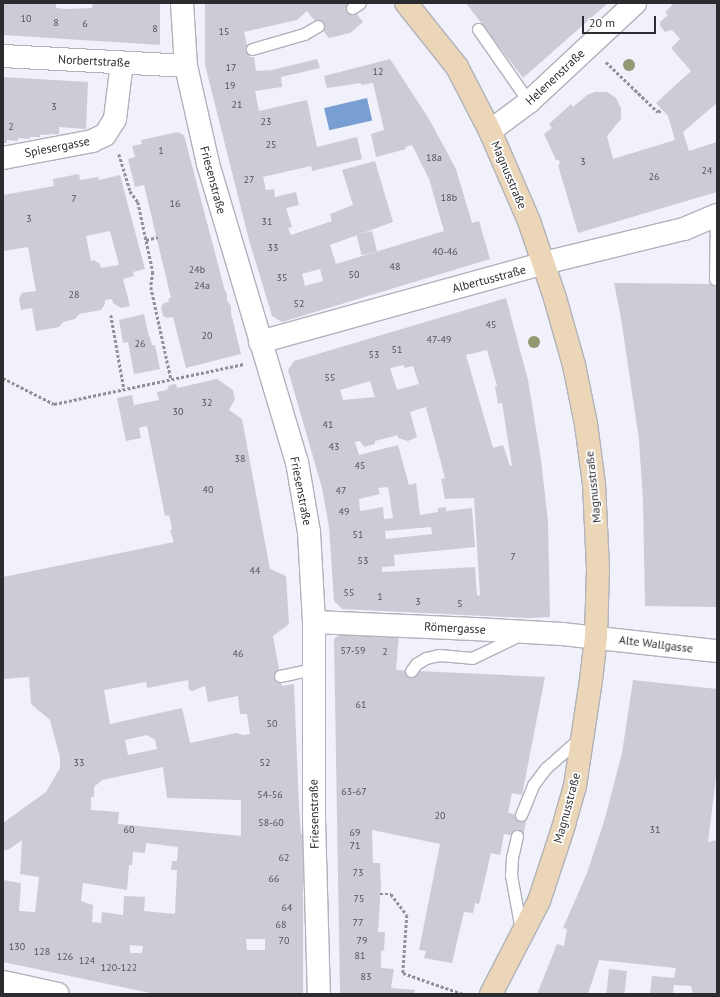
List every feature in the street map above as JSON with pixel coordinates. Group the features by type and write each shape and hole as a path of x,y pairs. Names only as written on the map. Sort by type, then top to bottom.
{"street":[{"name":"Friesenstraße","path":"182,3 186,66 208,164 297,462 309,532 314,622 314,820 319,994"},
{"name":"Magnusstraße","path":"406,3 457,67 490,131 529,221 544,263 572,359 586,424 594,484 598,569 596,637 592,680 575,786 565,822 539,901 491,994"},
{"name":"Helenenstraße","path":"490,131 529,102 635,3"},
{"name":"Norbertstraße","path":"3,56 186,66"},
{"path":"111,126 115,119 122,62"},
{"name":"Spiesergasse","path":"3,158 92,141 105,135 111,126"},
{"name":"Albertusstraße","path":"263,351 544,263 684,229 716,216"},
{"name":"Römergasse","path":"314,622 474,629 596,637"},
{"name":"Alte Wallgasse","path":"596,637 717,651"},
{"path":"3,982 58,994"}],"lane":[{"path":"252,49 304,34 318,26"},
{"path":"478,29 529,102"},
{"path":"715,279 716,216"},
{"path":"411,671 416,664 426,658 439,655 472,658 526,632"},
{"path":"280,676 314,669"},
{"path":"521,815 533,785 546,768 583,735"},
{"path":"517,836 512,857 511,875 522,936"}],"path":[{"path":"580,54 606,62 658,112 662,109"},
{"path":"111,126 130,191 138,202 153,272 151,287 171,379"},
{"path":"146,240 158,237"},
{"path":"111,315 124,390"},
{"path":"3,378 54,404 171,379 263,351"},
{"path":"380,894 391,894 407,916 403,973 463,994"}],"water":[{"path":"367,98 372,120 329,130 324,108"}],"building":[{"path":"3,3 56,3 56,8 66,9 92,8 93,3 160,3 160,45 3,35"},
{"path":"205,3 348,3 363,22 350,33 329,38 307,11 297,20 244,32 250,57 254,57 256,71 272,70 317,59 320,68 281,77 282,87 255,91 259,111 307,100 317,147 357,137 362,159 312,171 311,166 263,177 266,190 274,189 275,197 296,192 299,205 286,208 292,227 288,228 291,235 332,221 330,214 353,205 342,170 375,161 393,222 330,245 336,264 444,231 429,179 412,145 405,147 406,149 376,157 371,134 384,130 373,83 362,85 361,83 327,88 324,76 390,59 429,119 456,169 472,223 479,221 490,259 282,322 272,316 249,240 205,65","holes":["320,269 323,281 305,286 302,274"]},
{"path":"466,3 608,3 523,78"},
{"path":"674,3 717,3 717,103 683,132 689,151 717,142 717,192 578,233 558,165 560,164 559,160 556,160 544,134 552,128 549,124 571,104 573,107 587,95 595,92 607,92 616,98 621,108 621,119 607,136 613,159 675,140 668,116 656,103 691,71 671,48 680,39 672,30 665,32 660,26 660,22 668,15 665,12"},
{"path":"3,77 88,82 86,129 59,127 59,134 40,135 40,137 30,137 30,139 18,138 18,141 7,140 7,143 3,143"},
{"path":"178,132 184,135 225,291 227,293 227,300 231,306 231,313 241,354 186,368 173,317 168,318 163,316 161,307 164,303 169,302 168,299 171,298 144,185 135,187 128,159 135,157 132,146 142,144 141,140"},
{"path":"79,174 80,180 98,177 99,180 120,175 145,269 133,272 134,276 123,279 130,306 121,308 113,303 112,299 105,300 105,304 101,310 79,314 75,319 63,322 59,327 36,331 32,308 21,310 19,298 22,293 36,291 28,247 3,251 3,195 54,186 53,179","holes":["110,231 119,265 101,268 100,264 94,260 91,261 86,236"]},
{"path":"372,231 377,251 362,255 356,235"},
{"path":"614,283 717,284 717,607 645,606 643,501 639,440 621,318"},
{"path":"506,298 528,380 541,460 548,522 550,617 528,618 342,609 334,601 329,527 322,488 288,370 294,361","holes":["487,350 497,386 495,387 498,404 502,403 512,466 510,466 503,445 493,448 466,355","404,365 404,368 413,366 419,384 397,390 390,368","370,381 375,397 343,400 340,390","426,407 445,478 441,479 445,499 474,498 480,596 477,595 475,567 382,572 382,567 395,566 394,555 475,547 472,508 446,511 446,507 438,508 438,512 420,515 416,483 409,485 398,445 359,455 355,442 360,441 364,447 375,444 375,441 398,435 398,438 408,441 417,437 410,412","388,487 393,518 384,519 383,507 360,511 359,499 380,494 378,488","431,527 432,534 386,539 385,531"]},
{"path":"144,314 149,337 152,345 155,345 160,369 134,374 128,342 123,343 119,320"},
{"path":"217,379 233,390 235,399 229,410 242,419 270,569 286,576 289,624 273,636 282,686 294,684 299,807 301,834 303,834 303,994 155,994 3,962 3,880 21,883 19,911 35,912 39,877 20,874 22,840 8,850 3,850 3,823 46,792 60,768 60,758 50,720 31,704 29,677 3,679 3,577 174,542 170,530 172,529 169,515 165,516 147,426 139,428 141,438 126,441 117,398 132,395 134,405 159,400 157,392 167,390 169,385 176,384 177,388","holes":["188,680 189,690 192,691 205,686 208,702 238,696 240,714 247,714 250,734 243,735 236,733 190,743 182,708 110,724 104,690 146,682 147,688","147,735 155,740 157,749 128,755 125,740","163,767 167,798 241,800 241,836 118,824 119,812 91,810 91,797 94,797 94,787 102,780","146,843 178,847 177,861 172,861 171,870 177,870 175,914 144,911 145,897 124,896 123,915 102,912 101,923 92,922 93,905 81,901 83,883 127,890 129,865 132,865 133,852 145,853","246,939 265,939 265,950 247,950","130,945 143,946 142,953 130,953"]},
{"path":"343,632 399,633 396,670 545,677 522,795 512,793 508,813 527,816 523,837 504,834 500,855 491,853 479,904 475,903 473,913 464,912 452,963 424,958 426,951 419,950 440,844 372,830 373,863 380,863 381,886 378,932 385,932 384,951 381,950 381,968 394,969 391,988 415,990 414,994 340,994 334,639"},
{"path":"633,680 717,689 717,769 708,842 717,840 717,994 693,994 691,986 674,985 673,994 650,994 652,976 674,978 676,968 599,960 588,994 537,994 557,944 564,946 567,929 563,928 587,873 605,818 622,753"},
{"path":"609,969 627,971 624,994 606,994"}]}
